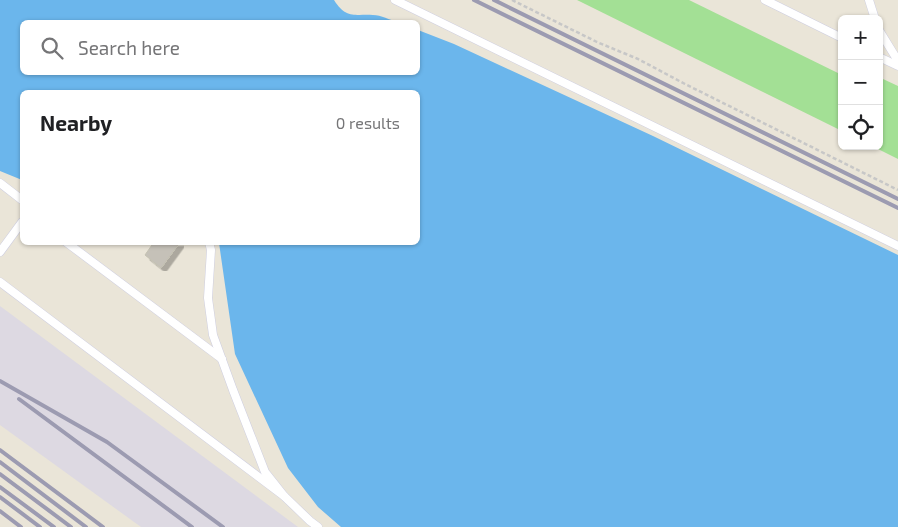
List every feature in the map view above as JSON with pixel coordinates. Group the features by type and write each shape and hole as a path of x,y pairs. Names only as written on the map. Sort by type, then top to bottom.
{"lane":[{"path":"395,0 898,246"},
{"path":"764,0 838,36"},
{"path":"869,0 874,15"},
{"path":"883,37 898,61"},
{"path":"883,58 898,66"},
{"path":"0,183 20,198"},
{"path":"0,252 20,225"},
{"path":"70,245 222,360"},
{"path":"209,245 208,298 213,335 265,472 284,496"},
{"path":"0,282 284,496 318,527"}],"path":[{"path":"512,0 597,42 638,59 898,190"}],"shaded area":[{"path":"0,306 298,527 141,527 0,425"}],"green space":[{"path":"577,0 689,0 838,73 838,129"},
{"path":"883,79 898,86 898,159 880,150 883,150"}],"water":[{"path":"0,0 334,0 347,13 376,15 391,20 20,20 20,75 420,75 420,31 454,44 653,136 898,255 898,527 341,527 318,507 288,468 235,354 219,245 420,245 420,90 20,90 20,179 0,171"}],"building":[{"path":"152,245 178,245 161,268 145,255"}],"railway":[{"path":"474,0 898,208"},
{"path":"494,0 898,199"},
{"path":"0,381 107,442 223,527"},
{"path":"19,399 192,527"},
{"path":"0,450 103,527"},
{"path":"0,462 86,527"},
{"path":"0,474 71,527"},
{"path":"0,487 54,527"},
{"path":"0,497 40,527"},
{"path":"0,511 21,527"}]}
